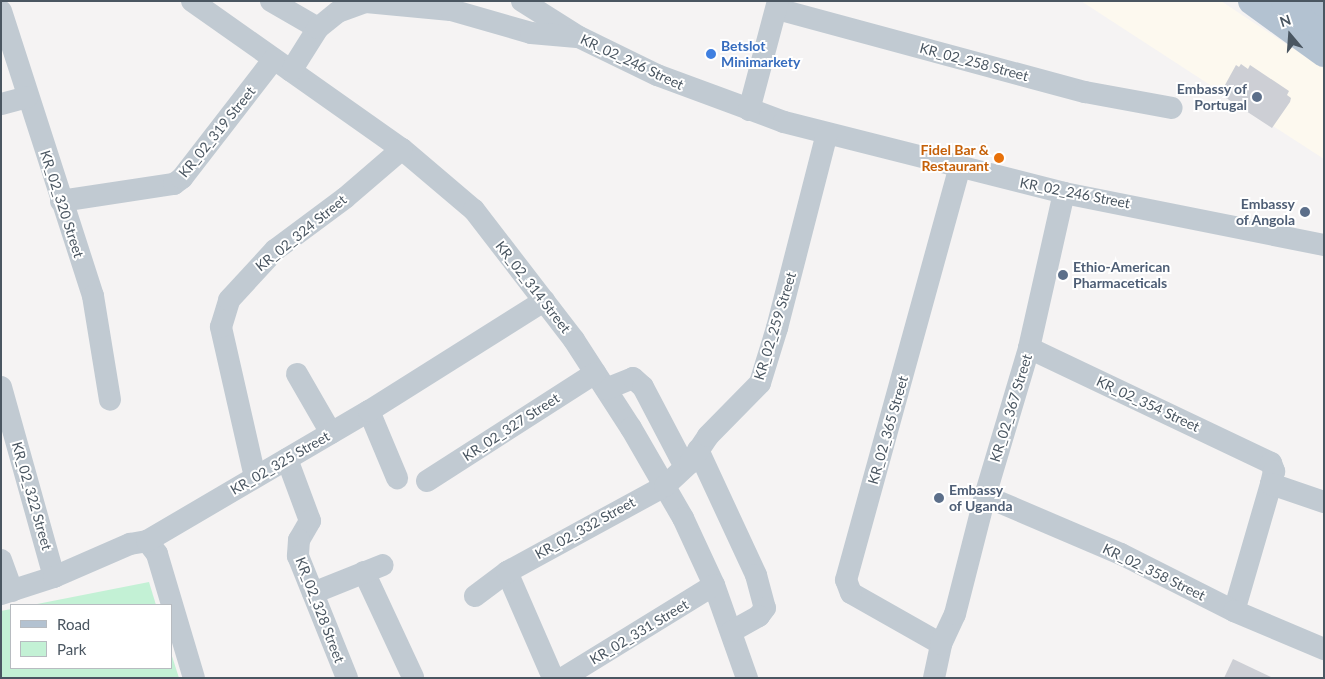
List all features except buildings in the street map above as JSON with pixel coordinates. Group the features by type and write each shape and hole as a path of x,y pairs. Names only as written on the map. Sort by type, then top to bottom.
{"main road":[{"path":"1252,1 1324,53"},
{"path":"1285,1 1324,29"}],"street":[{"name":"KR_02_314 Street","path":"192,1 402,149 474,210 544,301 600,381 664,486 714,585 732,631 747,678"},
{"path":"271,1 318,28"},
{"name":"KR_02_246 Street","path":"522,1 579,37 656,75 749,110 827,134 1064,193 1113,200 1324,245"},
{"name":"KR_02_319 Street","path":"61,202 174,184 182,178 282,65 318,28 338,12 366,2 452,6 531,33 579,37"},
{"path":"749,110 777,5"},
{"name":"KR_02_258 Street","path":"777,5 1085,92 1172,108"},
{"name":"KR_02_320 Street","path":"1,11 27,97 93,296 110,400"},
{"path":"1,104 27,97"},
{"name":"KR_02_259 Street","path":"664,486 760,383 827,134"},
{"name":"KR_02_324 Street","path":"255,477 221,327 229,300 275,250 345,198 402,149"},
{"name":"KR_02_365 Street","path":"941,644 851,593 846,580 960,166"},
{"name":"KR_02_367 Street","path":"934,678 941,644 954,614 985,496 1029,348 1064,193"},
{"name":"KR_02_325 Street","path":"6,592 54,577 130,544 147,541 369,411 544,301"},
{"name":"KR_02_354 Street","path":"1029,348 1267,459 1274,471 1271,484"},
{"path":"297,374 331,433"},
{"name":"KR_02_327 Street","path":"427,481 600,381 633,378 642,387 692,458"},
{"name":"KR_02_322 Street","path":"1,387 54,577"},
{"path":"369,411 397,478"},
{"path":"692,458 756,575 765,608 759,616 732,631"},
{"name":"KR_02_328 Street","path":"288,459 308,513 308,527 297,548 313,594 347,678"},
{"path":"1234,611 1271,484 1324,502"},
{"name":"KR_02_332 Street","path":"475,596 507,572 664,486"},
{"name":"KR_02_358 Street","path":"985,496 1121,554 1234,611 1324,649"},
{"path":"147,541 157,554 172,604"},
{"path":"1,560 6,592"},
{"path":"313,594 374,568 413,677"},
{"path":"507,572 553,678"},
{"name":"KR_02_331 Street","path":"564,678 714,585"},
{"path":"172,604 194,678"}],"shaded area":[{"path":"1081,1 1221,1 1324,69 1324,159"}],"green space":[{"path":"149,582 156,604 37,604"},
{"path":"10,609 10,669 172,669 172,656 179,678 1,678 1,611"}],"place":[{"name":"Betslot Minimarkety","path":"711,54"},
{"name":"Embassy of Portugal","path":"1257,97"},
{"name":"Fidel Bar & Restaurant","path":"999,158"},
{"name":"Embassy of Angola","path":"1305,212"},
{"name":"Ethio-American Pharmaceticals","path":"1063,275"},
{"name":"Embassy of Uganda","path":"939,498"}]}
